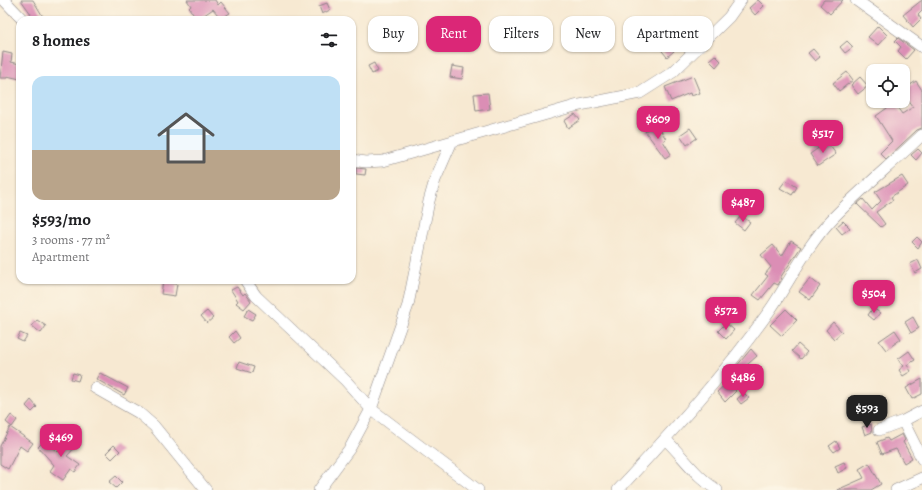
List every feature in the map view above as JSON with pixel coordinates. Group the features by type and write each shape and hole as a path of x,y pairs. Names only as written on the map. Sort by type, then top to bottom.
{"street":[{"path":"4,0 19,16"},
{"path":"356,161 366,162 383,161 575,106 640,93 673,72 729,17 741,0"},
{"path":"856,0 922,47"},
{"path":"618,490 665,439 727,367 770,309 813,243 833,218 922,135"},
{"path":"319,490 350,448 371,409 408,305 429,201 435,180 452,141"},
{"path":"248,284 256,296 346,381 371,409 478,490"},
{"path":"95,388 139,413 154,426 206,490"},
{"path":"879,430 903,421 922,411"},
{"path":"903,421 922,460"},
{"path":"665,439 689,463 701,480 717,490"},
{"path":"896,490 922,478"}],"building":[{"path":"21,0 33,0 43,16 28,16 31,14"},
{"path":"187,0 215,0 218,5 221,2 230,13 225,16 219,16 213,9 203,16 194,16 189,8 191,6"},
{"path":"758,0 764,6 755,15 749,8"},
{"path":"824,0 843,0 830,14 820,5"},
{"path":"922,0 922,11 918,15 921,19 913,27 903,15"},
{"path":"327,3 330,10 322,14 319,6"},
{"path":"878,26 887,35 878,45 868,37"},
{"path":"898,38 914,50 906,59 898,51 901,47 895,41"},
{"path":"847,41 853,47 845,53 840,47"},
{"path":"813,49 820,57 815,61 808,53"},
{"path":"3,52 12,54 11,62 16,63 16,78 7,76 7,78 0,78"},
{"path":"663,52 673,52 667,57"},
{"path":"715,55 721,61 716,67 709,60"},
{"path":"374,63 378,71 372,74 368,66"},
{"path":"452,66 464,68 462,79 450,77"},
{"path":"847,72 853,80 839,91 833,83"},
{"path":"693,76 700,93 691,96 690,93 671,101 665,87"},
{"path":"860,77 866,84 866,88 858,94 851,85"},
{"path":"916,81 922,90 922,128 917,130 886,159 880,153 892,141 876,116 887,108 898,108 902,114 913,107 910,103 910,85"},
{"path":"488,93 490,109 476,111 474,94"},
{"path":"575,114 580,120 568,128 564,121"},
{"path":"656,123 666,139 663,141 671,154 665,158 645,131"},
{"path":"690,128 697,138 687,145 680,135"},
{"path":"827,142 836,154 818,166 810,154"},
{"path":"918,149 922,153 916,160 911,155"},
{"path":"356,168 366,169 365,175 356,174"},
{"path":"902,176 908,185 891,197 893,200 876,212 885,224 881,227 857,204 863,199 872,210 881,201 875,192"},
{"path":"786,180 797,187 792,195 780,188"},
{"path":"741,216 750,222 744,230 735,223"},
{"path":"843,221 850,228 842,234 836,227"},
{"path":"917,237 922,242 918,248 912,242"},
{"path":"791,241 801,247 780,278 782,278 778,285 774,283 760,300 753,295 768,276 765,274 771,267 761,255 773,245 782,256"},
{"path":"918,260 922,269 915,273 910,264"},
{"path":"810,278 820,286 810,300 799,292"},
{"path":"163,284 177,284 175,296 161,294"},
{"path":"878,284 882,289 874,296 870,291"},
{"path":"237,287 243,295 245,293 251,301 244,309 236,303 238,301 231,290"},
{"path":"873,308 880,313 874,320 868,315"},
{"path":"248,309 256,314 252,320 244,316"},
{"path":"786,309 797,320 782,336 770,325"},
{"path":"207,311 213,318 207,323 201,316"},
{"path":"913,317 919,328 911,333 905,322"},
{"path":"37,320 46,326 41,333 32,326"},
{"path":"833,322 842,332 834,339 826,330"},
{"path":"726,323 734,330 726,339 718,331"},
{"path":"895,330 901,339 886,350 879,341"},
{"path":"235,331 240,338 234,343 229,337"},
{"path":"20,333 27,336 23,342 17,339"},
{"path":"798,344 807,352 801,359 792,351"},
{"path":"751,349 757,356 740,371 743,374 737,381 730,374"},
{"path":"909,351 915,360 907,365 911,371 903,376 899,370 904,366 898,359"},
{"path":"239,362 254,367 252,373 237,368"},
{"path":"73,373 80,375 78,381 71,379"},
{"path":"100,373 128,388 124,395 96,379"},
{"path":"922,379 922,394 912,399 906,388"},
{"path":"728,382 736,391 725,402 717,392"},
{"path":"744,393 749,398 741,404 737,399"},
{"path":"31,400 37,407 32,412 26,406"},
{"path":"11,415 17,420 12,427 6,422"},
{"path":"871,424 872,432 865,435 862,427"},
{"path":"10,427 33,443 27,451 20,446 8,469 0,464 0,446"},
{"path":"902,434 905,440 903,442 912,458 904,463 896,449 882,454 877,442 887,438 889,441"},
{"path":"71,438 78,444 67,456 80,465 75,472 71,469 63,480 50,471 54,465 38,447 45,440 58,452"},
{"path":"836,441 840,448 834,452 829,446"},
{"path":"114,445 120,451 112,459 106,453"},
{"path":"844,462 847,468 838,473 835,466"},
{"path":"869,463 881,484 871,490 837,490 864,478 859,469"},
{"path":"116,476 122,482 116,488 109,482"}]}
